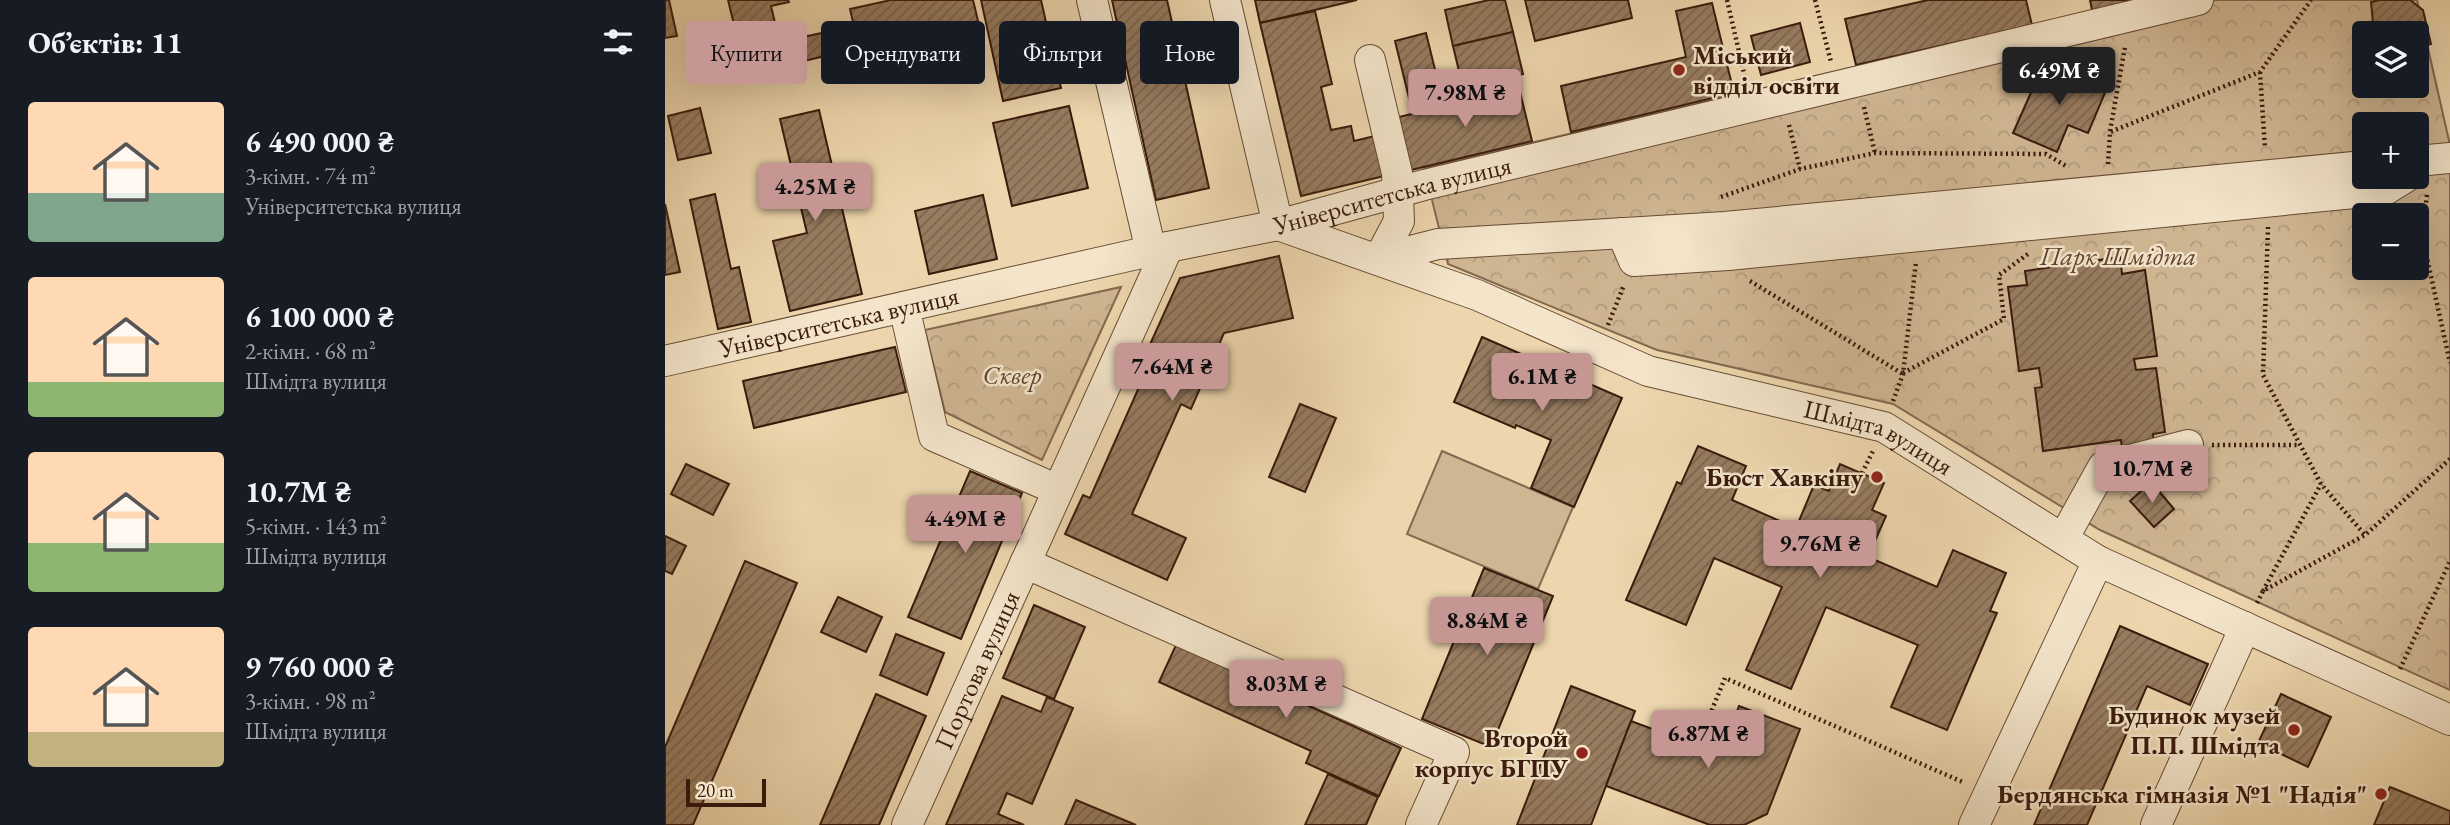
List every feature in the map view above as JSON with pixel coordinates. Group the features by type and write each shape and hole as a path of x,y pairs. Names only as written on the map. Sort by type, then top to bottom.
{"street":[{"path":"1092,0 1160,249"},
{"path":"1225,0 1278,225"},
{"name":"Університетська вулиця","path":"665,361 1160,249 1278,225 1398,192 2198,0"},
{"path":"1370,60 1397,173 1398,192 1399,220 1379,259"},
{"path":"1379,259 1438,244 1622,233 1727,241 1920,236 2267,188 2352,169"},
{"path":"1622,233 1634,261 1727,241 2105,190 2387,189"},
{"name":"Шмідта вулиця","path":"1278,225 1477,295 1648,371 1884,428 2098,561 2450,720"},
{"name":"Портова вулиця","path":"907,825 1058,490 1160,249"},
{"path":"904,307 934,436 1058,490"},
{"path":"2063,540 2103,467 2188,445"},
{"path":"1974,825 2098,561"},
{"path":"1025,563 1454,752 1421,825"},
{"path":"2156,825 2245,627"}],"path":[{"path":"1727,0 1752,107"},
{"path":"1815,0 1875,153"},
{"path":"2110,132 2260,72 2311,0"},
{"path":"1783,100 1800,169 1875,153 2046,154 2105,190 2110,132 2130,16"},
{"path":"2260,72 2267,188 2263,375 2321,484 2365,535"},
{"path":"2426,189 2422,235 2450,363"},
{"path":"1726,195 1727,241 1737,273 1903,373"},
{"path":"1903,373 1920,236"},
{"path":"1903,373 2004,318 1999,275 2030,252"},
{"path":"1598,349 1634,261"},
{"path":"2188,445 2299,444"},
{"path":"2263,592 2365,535 2450,459"},
{"path":"2245,627 2321,484"},
{"path":"2389,692 2450,561"},
{"path":"1697,746 1725,678 1989,792"}],"green space":[{"name":"Парк Шмідта","path":"2138,0 2417,0 2422,21 2352,21 2352,98 2429,98 2429,53 2450,145 2450,690 2100,530 1893,404 1657,350 1448,264 1424,168"},
{"name":"Сквер","path":"1121,287 1042,460 945,412 925,330"},
{"path":"1442,451 1573,507 1538,589 1407,534"}],"building":[{"path":"665,0 669,0 677,36 665,38"},
{"path":"728,0 789,2 771,6 775,21 733,21"},
{"path":"891,0 973,0 978,21 853,21 850,9"},
{"path":"981,0 1041,0 1046,21 999,21 999,83"},
{"path":"1112,0 1167,0 1172,21 1140,21 1140,84 1186,84 1209,188 1156,200 1126,64 1126,21 1117,21"},
{"path":"1255,0 1357,0 1260,23"},
{"path":"1489,0 1505,0 1513,32 1453,46 1445,10"},
{"path":"1525,0 1628,0 1632,18 1535,41"},
{"path":"1928,0 2026,0 2032,25 1856,65 1845,19"},
{"path":"2090,0 2154,0 2093,15"},
{"path":"2410,0 2423,10 2426,21 2373,21 2371,2"},
{"name":"Міський відділ освіти","path":"1712,3 1734,93 1571,132 1561,86 1686,57 1676,11"},
{"path":"1315,11 1332,84 1321,87 1331,130 1351,126 1354,141 1375,136 1384,176 1301,196 1260,23"},
{"path":"1800,23 1810,62 1761,75 1751,36"},
{"path":"1513,32 1523,74 1463,88 1453,46"},
{"path":"821,33 821,57 807,60 807,36"},
{"path":"1426,33 1442,98 1411,106 1395,41"},
{"path":"2045,61 2107,88 2088,133 2068,125 2057,152 2013,133"},
{"path":"999,84 1060,84 1061,88 1003,101"},
{"path":"1519,88 1532,141 1411,170 1399,117"},
{"path":"1069,106 1088,188 1012,206 993,123"},
{"path":"700,108 711,153 678,160 668,116"},
{"path":"819,110 862,294 790,311 773,241 807,233 780,119"},
{"path":"715,194 731,269 739,267 751,322 718,329 690,200"},
{"path":"983,195 997,259 929,274 915,211"},
{"path":"665,204 680,272 665,275"},
{"path":"1279,256 1293,318 1224,333 1191,409 1181,404 1132,514 1186,538 1167,580 1065,534 1083,495 1090,498 1140,385 1133,382 1180,278"},
{"path":"2120,257 2122,274 2145,270 2157,356 2134,359 2136,370 2156,368 2165,432 2153,434 2154,446 2122,450 2121,440 2043,451 2035,388 2042,387 2039,368 2019,371 2008,287 2027,285 2025,271"},
{"path":"1482,337 1622,398 1574,507 1531,488 1551,440 1454,402"},
{"path":"895,347 906,392 754,428 743,381"},
{"path":"1300,404 1336,418 1305,492 1269,477"},
{"path":"1698,446 1746,466 1732,500 1796,528 1814,485 1829,491 1840,464 1884,483 1872,510 1886,516 1868,557 1937,587 1953,550 2006,573 1990,611 1997,613 1947,730 1891,707 1918,645 1826,607 1791,689 1746,670 1782,587 1714,558 1686,625 1626,600 1677,482 1681,484"},
{"path":"686,464 729,484 713,515 671,494"},
{"path":"970,471 1022,493 961,639 908,617"},
{"path":"2151,482 2174,509 2154,527 2130,501"},
{"path":"665,536 686,546 672,574 665,571"},
{"path":"745,561 797,583 693,825 665,825 665,747"},
{"path":"1484,568 1553,596 1491,747 1422,719"},
{"path":"838,597 882,617 866,652 821,632"},
{"path":"1034,605 1085,627 1054,699 1003,678"},
{"path":"2120,626 2208,664 2190,705 2147,686 2087,825 2034,825"},
{"path":"896,634 944,653 927,695 880,675"},
{"path":"1176,645 1401,748 1379,796 1306,763 1311,751 1159,682"},
{"name":"Второй корпус БГПУ","path":"1571,686 1635,711 1591,825 1517,825"},
{"path":"876,694 926,716 879,825 820,825"},
{"name":"Будинок музей П.П. Шмідта","path":"2281,694 2331,717 2308,767 2258,743"},
{"path":"1002,696 1041,712 1047,697 1073,708 1032,804 1007,793 998,814 1024,825 946,825"},
{"path":"1739,706 1800,729 1767,814 1744,825 1710,825 1606,786 1631,721 1720,754"},
{"path":"1328,774 1378,797 1366,825 1305,825"},
{"path":"2390,787 2450,811 2450,825 2374,825"},
{"path":"1076,800 1136,825 1065,825"}],"place":[{"name":"Міський відділ освіти","path":"1679,70"},
{"name":"Бюст Хавкіну","path":"1877,477"},
{"name":"Будинок музей П.П. Шмідта","path":"2294,730"},
{"name":"Второй корпус БГПУ","path":"1582,753"},
{"name":"Бердянська гімназія №1 \"Надія\"","path":"2381,794"}]}
